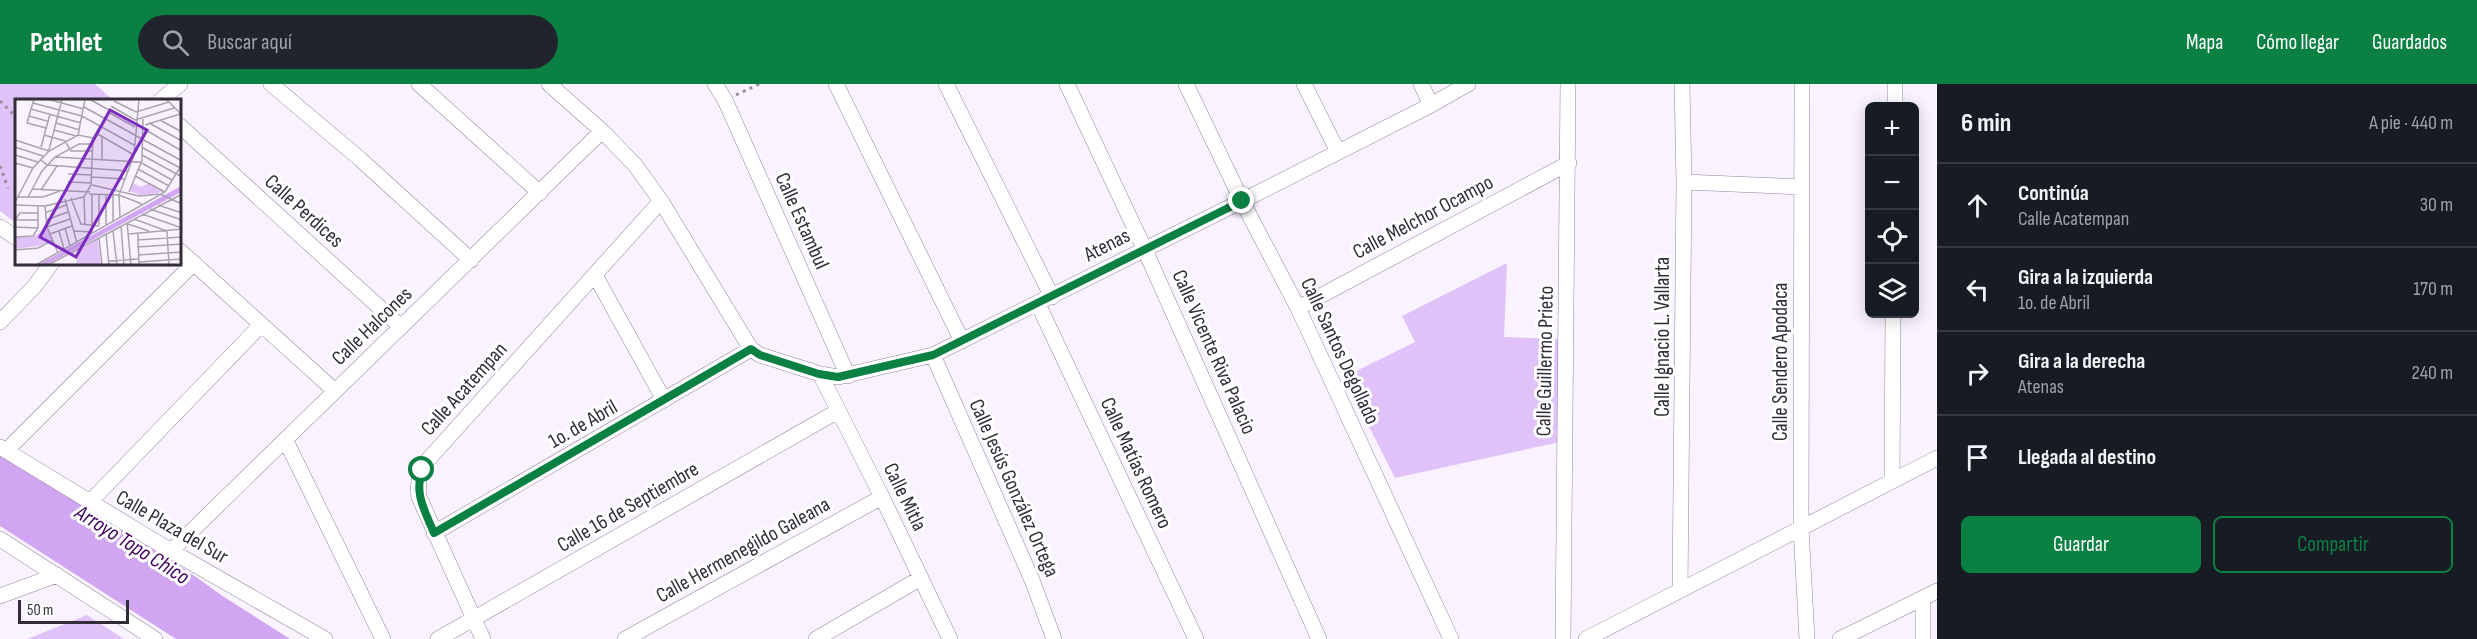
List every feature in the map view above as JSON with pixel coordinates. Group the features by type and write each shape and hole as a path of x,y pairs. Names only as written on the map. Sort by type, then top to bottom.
{"street":[{"path":"161,99 180,84"},
{"path":"271,84 360,159 471,260"},
{"path":"419,84 540,193"},
{"path":"549,84 629,158 661,201 751,349"},
{"name":"Calle Estambul","path":"715,84 725,100 848,376"},
{"path":"836,84 962,341"},
{"path":"946,84 1052,297"},
{"name":"Calle Vicente Riva Palacio","path":"1067,84 1145,250 1319,639"},
{"name":"Calle Santos Degollado","path":"1185,84 1242,201 1298,308 1451,639"},
{"path":"1304,84 1338,152"},
{"path":"1421,84 1431,105"},
{"name":"Atenas","path":"751,349 760,355 819,374 848,376 933,355 1242,201 1468,84"},
{"name":"Calle Guillermo Prieto","path":"1563,639 1568,84"},
{"name":"Calle Ignacio L. Vallarta","path":"1680,590 1684,182 1682,84"},
{"name":"Calle Sendero Apodaca","path":"1802,84 1801,528 1807,639"},
{"path":"1895,84 1895,102"},
{"name":"Calle Perdices","path":"182,128 401,327"},
{"name":"Calle Halcones","path":"171,551 602,131"},
{"name":"Calle Melchor Ocampo","path":"1298,308 1569,163"},
{"path":"1684,182 1801,187"},
{"name":"Calle Acatempan","path":"483,639 419,497 418,487 422,470 661,201"},
{"path":"0,227 15,237"},
{"path":"182,253 335,391"},
{"path":"3,449 194,263"},
{"path":"0,322 34,287 50,266"},
{"path":"595,275 664,400"},
{"name":"Calle Matías Romero","path":"1038,304 1196,639"},
{"path":"1892,481 1893,318"},
{"path":"90,502 261,325"},
{"name":"1o. de Abril","path":"434,533 751,349"},
{"name":"Calle Jesús González Ortega","path":"933,355 1032,580 1054,639"},
{"name":"Calle Mitla","path":"819,374 882,497 950,639"},
{"name":"Calle 16 de Septiembre","path":"438,639 838,411"},
{"path":"286,441 383,639"},
{"name":"Calle Plaza del Sur","path":"3,449 171,551 325,639"},
{"path":"1586,639 1937,458"},
{"name":"Calle Hermenegildo Galeana","path":"625,639 882,497"},
{"path":"0,539 155,639"},
{"path":"0,596 57,575"},
{"path":"816,639 921,578"},
{"path":"1840,639 1930,595"},
{"path":"1923,639 1930,595"}],"path":[{"path":"725,100 759,84"},
{"path":"0,101 15,116"},
{"path":"0,166 8,188"}],"shaded area":[{"path":"0,84 95,84 112,99 15,99 15,222 0,211"},
{"path":"1507,263 1504,337 1559,339 1560,442 1395,478 1344,377 1415,342 1402,316"},
{"path":"87,615 124,639 27,639"}],"water":[{"name":"Arroyo Topo Chico","path":"0,447 90,502 224,597 290,639 176,639 0,526"}],"route":[{"path":"422,470 418,487 419,497 434,533 751,349 760,355 819,374 838,377 933,355 1242,201"}]}
